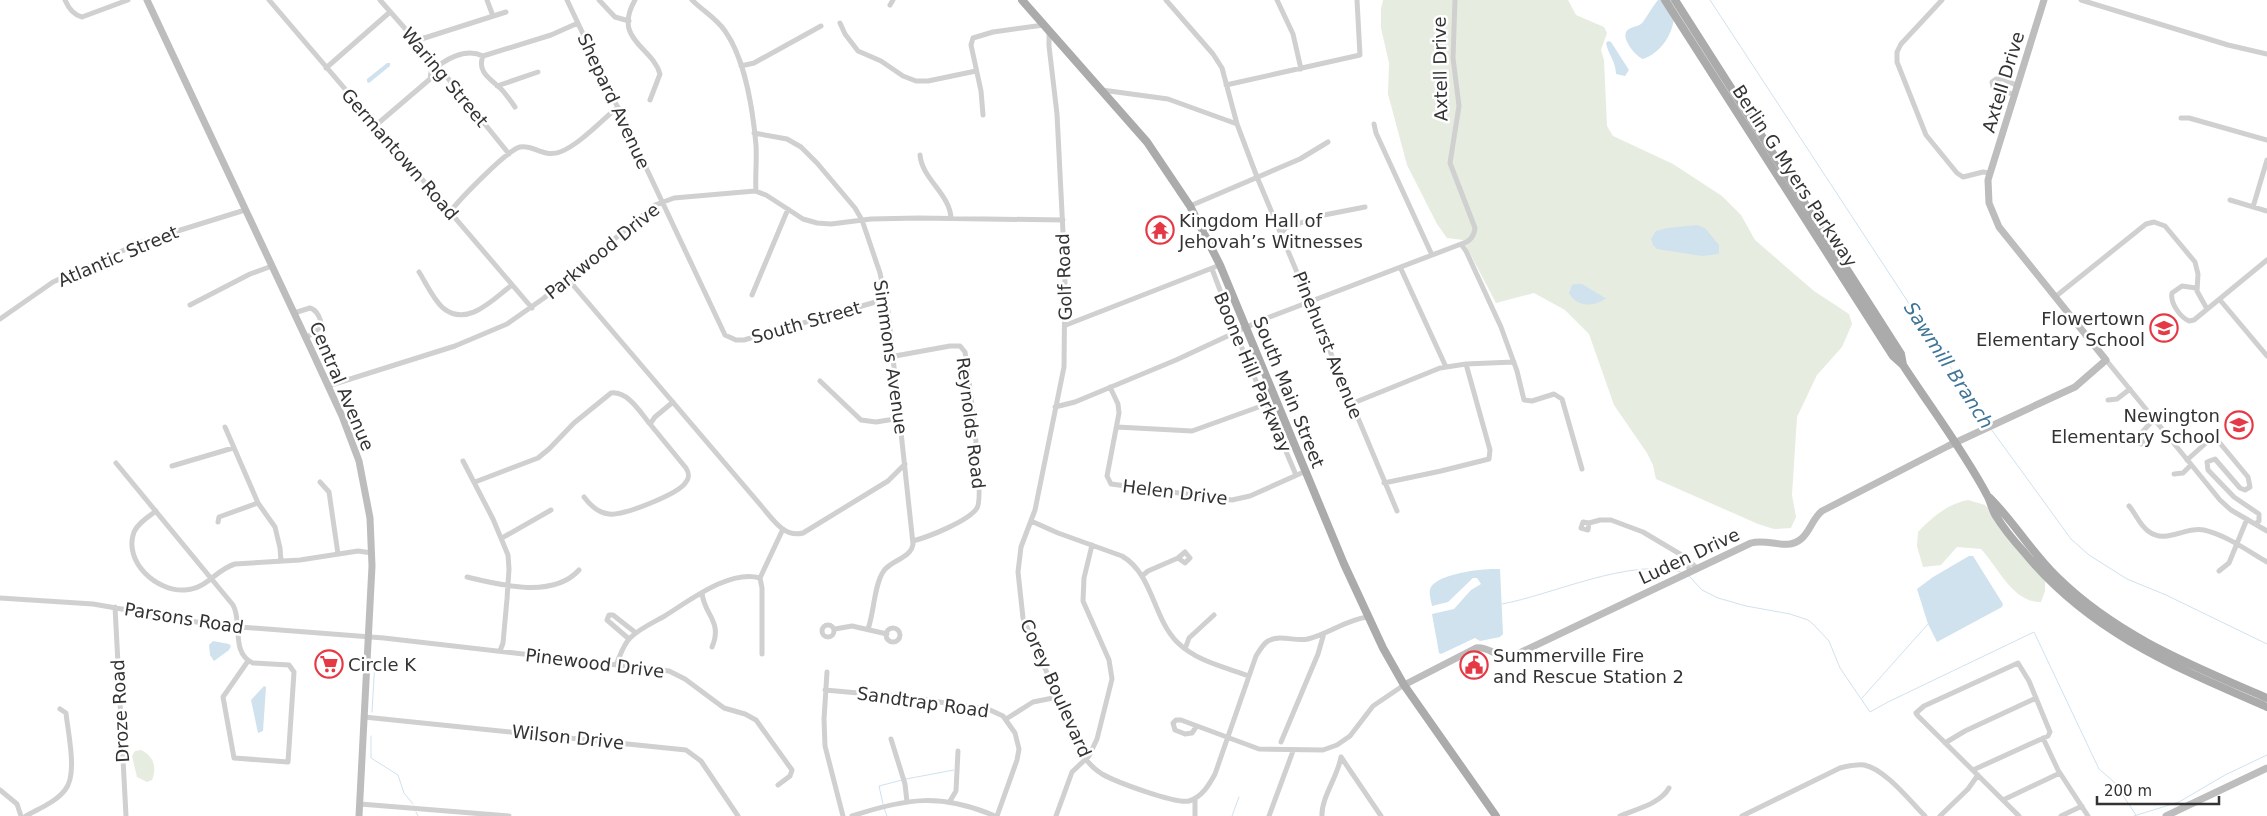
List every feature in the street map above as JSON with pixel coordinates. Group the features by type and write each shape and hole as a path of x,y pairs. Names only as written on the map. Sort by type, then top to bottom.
{"main road":[{"name":"South Main Street","path":"1022,0 1161,160 1190,206 1220,265 1367,617 1404,685 1496,816"},
{"name":"Berlin G Myers Parkway","path":"1665,0 1893,356 1903,365 1988,496 1996,516 2030,560 2071,601 2090,616 2151,655 2267,707"},
{"name":"Berlin G Myers Parkway","path":"1675,0 1901,354 1903,365"},
{"path":"1707,68 1715,63"},
{"name":"Berlin G Myers Parkway","path":"1988,496 2003,511 2026,544 2044,564 2107,620 2166,654 2267,698"}],"street":[{"path":"65,0 68,6 82,17 128,0"},
{"name":"Central Avenue","path":"147,0 342,416 358,461 370,518 372,553 359,816"},
{"name":"Germantown Road","path":"269,0 532,308"},
{"name":"Waring Street","path":"380,0 438,66 509,154"},
{"path":"487,0 492,16"},
{"name":"Shepard Avenue","path":"567,0 661,202"},
{"path":"598,0 615,17 629,22"},
{"path":"635,0 630,10 629,22 633,39 658,67 660,74 650,100"},
{"path":"692,0 708,12 724,30 733,44 741,66 754,133 756,191 804,219 817,223 831,224 862,220 951,218 1062,220"},
{"name":"Pinehurst Avenue","path":"1166,0 1216,58 1222,68 1237,124 1257,177 1397,511"},
{"path":"1277,0 1293,34 1301,69"},
{"path":"1226,85 1360,55 1357,0"},
{"name":"Axtell Drive","path":"1454,0 1453,70 1459,106 1450,164 1475,228 1471,239 1461,244"},
{"path":"1942,0 1898,48 1897,62 1923,129 1948,164 1963,177 1983,172 1990,173"},
{"name":"Axtell Drive","path":"2044,0 1990,173 1988,198 1996,221 2055,298 2106,360"},
{"path":"2081,0 2228,45 2267,54"},
{"path":"326,68 390,12"},
{"path":"415,41 506,12"},
{"path":"375,126 430,80 431,72 438,66 467,53 476,53 483,56 551,35 578,23"},
{"path":"840,23 845,34 858,51 881,61 903,76 916,81 928,81 976,70"},
{"path":"741,66 754,63 821,26"},
{"path":"983,115 971,45 974,36 1047,28"},
{"name":"Golf Road","path":"1032,521 1064,366 1066,325 1057,114 1047,28"},
{"path":"483,56 480,62 484,73 500,88 515,107"},
{"path":"500,88 538,72"},
{"path":"2015,95 1993,87 1992,82 2000,79 2018,86"},
{"path":"1102,90 1168,99 1237,124"},
{"path":"450,212 467,191 509,154 520,147 549,154 563,151 618,107"},
{"path":"2181,118 2189,118 2267,140"},
{"path":"1374,124 1376,133 1432,255"},
{"name":"Simmons Avenue","path":"754,133 787,139 801,147 817,162 854,208 862,220 880,273 886,299 901,418 913,548 908,554 882,573 868,629"},
{"path":"1190,206 1300,159 1328,142"},
{"path":"920,155 932,181 948,205 951,218"},
{"path":"2253,207 2267,160"},
{"name":"Parkwood Drive","path":"328,386 482,336 507,324 532,308 650,208 661,202 674,198 756,191"},
{"path":"2230,200 2267,211"},
{"name":"South Street","path":"661,202 726,336 736,340 824,318 886,299"},
{"path":"1282,233 1286,228 1324,215 1365,207"},
{"path":"752,295 788,209"},
{"name":"Atlantic Street","path":"0,319 53,282 142,242 245,210"},
{"path":"2055,298 2146,224 2154,222 2162,224 2168,229 2195,262 2198,274 2196,288 2207,309"},
{"path":"1055,407 1065,406 1237,334 1246,328 1461,244 1501,327 1514,362 1524,400 1532,401 1554,394 1562,399 1582,470"},
{"path":"2196,288 2187,286 2177,288 2172,293 2173,303 2184,318 2189,321 2194,320 2220,300 2267,260"},
{"path":"1066,325 1220,265"},
{"path":"190,304 250,274 272,266"},
{"name":"Boone Hill Parkway","path":"1212,269 1296,475"},
{"path":"1400,269 1446,367"},
{"path":"419,272 440,304 444,308 458,314 470,314 482,308 512,285"},
{"path":"567,278 762,508 783,529 794,534 803,533 888,481 905,464"},
{"path":"2220,300 2267,356"},
{"path":"294,313 304,308 313,308 321,322 319,329 306,338"},
{"name":"Reynolds Road","path":"894,356 950,346 960,346 965,352 979,478 979,504 970,516 913,541"},
{"path":"2106,360 2220,500 2247,520 2267,531"},
{"name":"Luden Drive","path":"1404,685 1476,648 1486,648 1503,657 1513,656 1757,541 1770,541 1786,545 1797,542 1805,535 1813,520 1822,511 1954,443 2075,387 2106,360"},
{"path":"1352,404 1446,367 1466,364 1514,362"},
{"path":"1384,483 1484,462 1489,458 1490,450 1466,364"},
{"path":"820,381 861,420 876,422 901,418"},
{"name":"Helen Drive","path":"1110,387 1118,404 1117,427 1107,476 1111,484 1232,500 1244,498 1306,471"},
{"path":"2108,400 2117,399 2130,389"},
{"path":"475,482 538,458 574,423 611,393 618,392 624,395 650,424 686,468 688,475 686,483 675,491 620,514 601,512 584,497"},
{"path":"650,424 655,417 673,402"},
{"path":"1117,427 1192,431 1267,404"},
{"path":"2145,441 2141,444 2136,442 2136,438 2154,419"},
{"path":"225,427 258,503 276,531 281,561"},
{"path":"2187,460 2212,440 2219,442 2248,477 2251,485 2245,490 2236,484 2218,460 2211,459 2206,465 2209,472 2226,490 2259,514 2260,522 2255,524"},
{"path":"172,466 233,448"},
{"path":"463,461 502,538 509,564 503,643 500,651"},
{"path":"116,463 236,610 240,646 248,661 253,663 289,665 294,672 288,762 234,758 223,697 248,661"},
{"path":"2174,474 2183,473 2191,465"},
{"path":"320,482 329,492 338,554"},
{"path":"218,522 219,517 258,503"},
{"path":"2129,506 2142,526 2156,535 2174,536 2185,531 2198,529 2212,532 2267,562"},
{"path":"502,538 551,510"},
{"path":"156,511 138,527 133,536 136,557 147,576 165,588 180,590 200,587 234,564 281,561 358,551 372,553"},
{"path":"1589,523 1611,520 1653,537 1685,557 1698,569"},
{"path":"2219,570 2229,563 2247,520"},
{"path":"1032,521 1126,559 1142,576 1168,630 1185,649 1202,660 1249,676"},
{"name":"Corey Boulevard","path":"1032,521 1021,547 1019,560 1020,597 1023,618 1080,750 1086,760 1098,771 1112,779 1179,801 1196,798"},
{"path":"762,654 762,588 760,578 783,529"},
{"path":"1056,816 1072,772 1079,764 1086,760 1098,739 1112,679 1109,660 1083,601 1084,578 1092,545"},
{"path":"1685,557 1690,572"},
{"path":"1142,576 1148,571 1178,558"},
{"path":"467,576 488,582 550,587 572,578 579,570"},
{"path":"616,665 629,639 636,633 702,593 736,578 760,578"},
{"path":"702,593 714,621 715,639 712,647"},
{"name":"Parsons Road","path":"0,598 115,606 192,622 237,628 368,637"},
{"name":"Droze Road","path":"115,606 126,816"},
{"path":"629,639 609,622 607,617 609,615 613,615 636,633"},
{"path":"1185,649 1186,641 1214,615"},
{"path":"1195,816 1196,798 1211,783 1258,651 1269,641 1283,638 1302,640 1324,633 1357,618 1367,617"},
{"path":"835,629 852,626 887,634"},
{"path":"1282,742 1318,654 1324,633"},
{"name":"Pinewood Drive","path":"368,637 672,672 724,708 756,720 792,770 791,774 778,784"},
{"path":"1973,770 2048,736 2050,729 2029,681 2018,663 1917,710 1918,716 2019,816"},
{"path":"827,672 825,690 826,746 843,816"},
{"path":"1196,727 1259,750 1322,750 1336,745 1352,734 1373,706 1404,685"},
{"name":"Sandtrap Road","path":"825,690 886,694 980,708 994,712 1006,719 1017,737 1019,749 1017,760 996,816"},
{"path":"1006,719 1033,702 1058,697"},
{"path":"1945,743 1965,731 2036,698"},
{"path":"26,816 60,795 70,782 72,769 66,713 60,710"},
{"name":"Wilson Drive","path":"364,717 686,750 701,761 738,816"},
{"path":"2043,738 2060,773 2088,816"},
{"path":"891,739 905,784 907,802"},
{"path":"1336,745 1341,757 1381,816"},
{"path":"950,801 956,792 958,751"},
{"path":"1269,816 1293,751"},
{"path":"1322,816 1322,808 1338,774 1341,757"},
{"path":"1745,815 1840,768 1858,765 1870,767 1889,780 1925,816"},
{"path":"2166,816 2267,768"},
{"path":"2003,800 2060,773"},
{"path":"1940,816 1968,789 1978,775"},
{"path":"1620,816 1651,803 1665,794 1669,788"},
{"path":"0,790 17,804 22,816"},
{"path":"852,816 907,802 930,799 950,801 996,816"},
{"path":"360,804 509,816"},
{"path":"2061,816 2082,806"}],"shaded area":[{"path":"1383,0 1568,0 1576,15 1604,27 1607,33 1601,50 1604,60 1607,126 1613,136 1673,164 1722,196 1741,215 1755,240 1814,291 1849,314 1852,324 1842,347 1817,375 1797,417 1792,495 1796,517 1791,528 1774,529 1758,524 1656,479 1653,465 1647,453 1614,405 1589,334 1565,310 1534,293 1496,303 1463,240 1447,238 1437,224 1407,165 1388,94 1389,63 1381,28"},
{"path":"1968,500 1985,505 2045,580 2045,591 2041,602 2031,601 2022,597 2014,590 1981,549 1957,547 1941,565 1923,567 1917,546 1918,532 1941,512 1954,504"},
{"path":"141,750 152,759 154,767 152,780 147,782 137,777 132,756 135,751"}],"water":[{"path":"1658,0 1671,0 1674,9 1672,26 1669,35 1658,50 1643,59 1629,45 1625,36 1626,32 1641,24"},
{"path":"1608,41 1611,42 1629,70 1625,76 1616,74 1615,66 1606,43"},
{"path":"387,63 390,63 390,66 369,83 367,82 367,79"},
{"path":"1697,225 1705,228 1719,245 1719,254 1702,256 1657,249 1653,245 1651,239 1656,231"},
{"path":"1582,284 1605,298 1607,297 1598,303 1592,304 1577,301 1569,293 1572,285"},
{"path":"1969,556 1973,556 2003,604 2002,607 1937,642 1928,624 1917,589 1933,577"},
{"path":"1500,569 1503,634 1500,637 1480,641 1475,638 1441,654 1439,653 1432,614 1454,609 1471,590 1481,584 1477,578 1473,578 1448,602 1432,606 1431,587 1443,578 1463,572"},
{"path":"213,641 231,646 229,650 214,661 210,655 209,645"},
{"path":"264,686 266,687 263,731 258,733 251,700"}],"waterway":[{"name":"Sawmill Branch","path":"1710,0 1988,424"},
{"name":"Sawmill Branch","path":"1991,429 2071,539 2089,555 2127,579 2166,595 2267,644"},
{"path":"1502,604 1616,573 1639,569 1661,569 1681,572"},
{"path":"1689,576 1702,590 1718,598 1746,606 1790,614 1808,620 1829,641 1840,668 1870,712 2034,632 2099,769 2114,782 2136,815"},
{"path":"1862,698 1928,624"},
{"path":"372,712 375,660"},
{"path":"371,736 371,758 398,775 404,793 413,804"},
{"path":"2134,816 2179,802 2225,775 2267,755"},
{"path":"906,779 954,770"},
{"path":"883,804 879,786 902,780"},
{"path":"1232,816 1239,797"},
{"path":"884,808 887,816"},
{"path":"416,812 418,816"}],"place":[{"name":"Kingdom Hall of Jehovah’s Witnesses","path":"1160,230"},
{"name":"Flowertown Elementary School","path":"2164,328"},
{"name":"Newington Elementary School","path":"2239,425"},
{"name":"Circle K","path":"329,664"},
{"name":"Summerville Fire and Rescue Station 2","path":"1474,665"}]}
